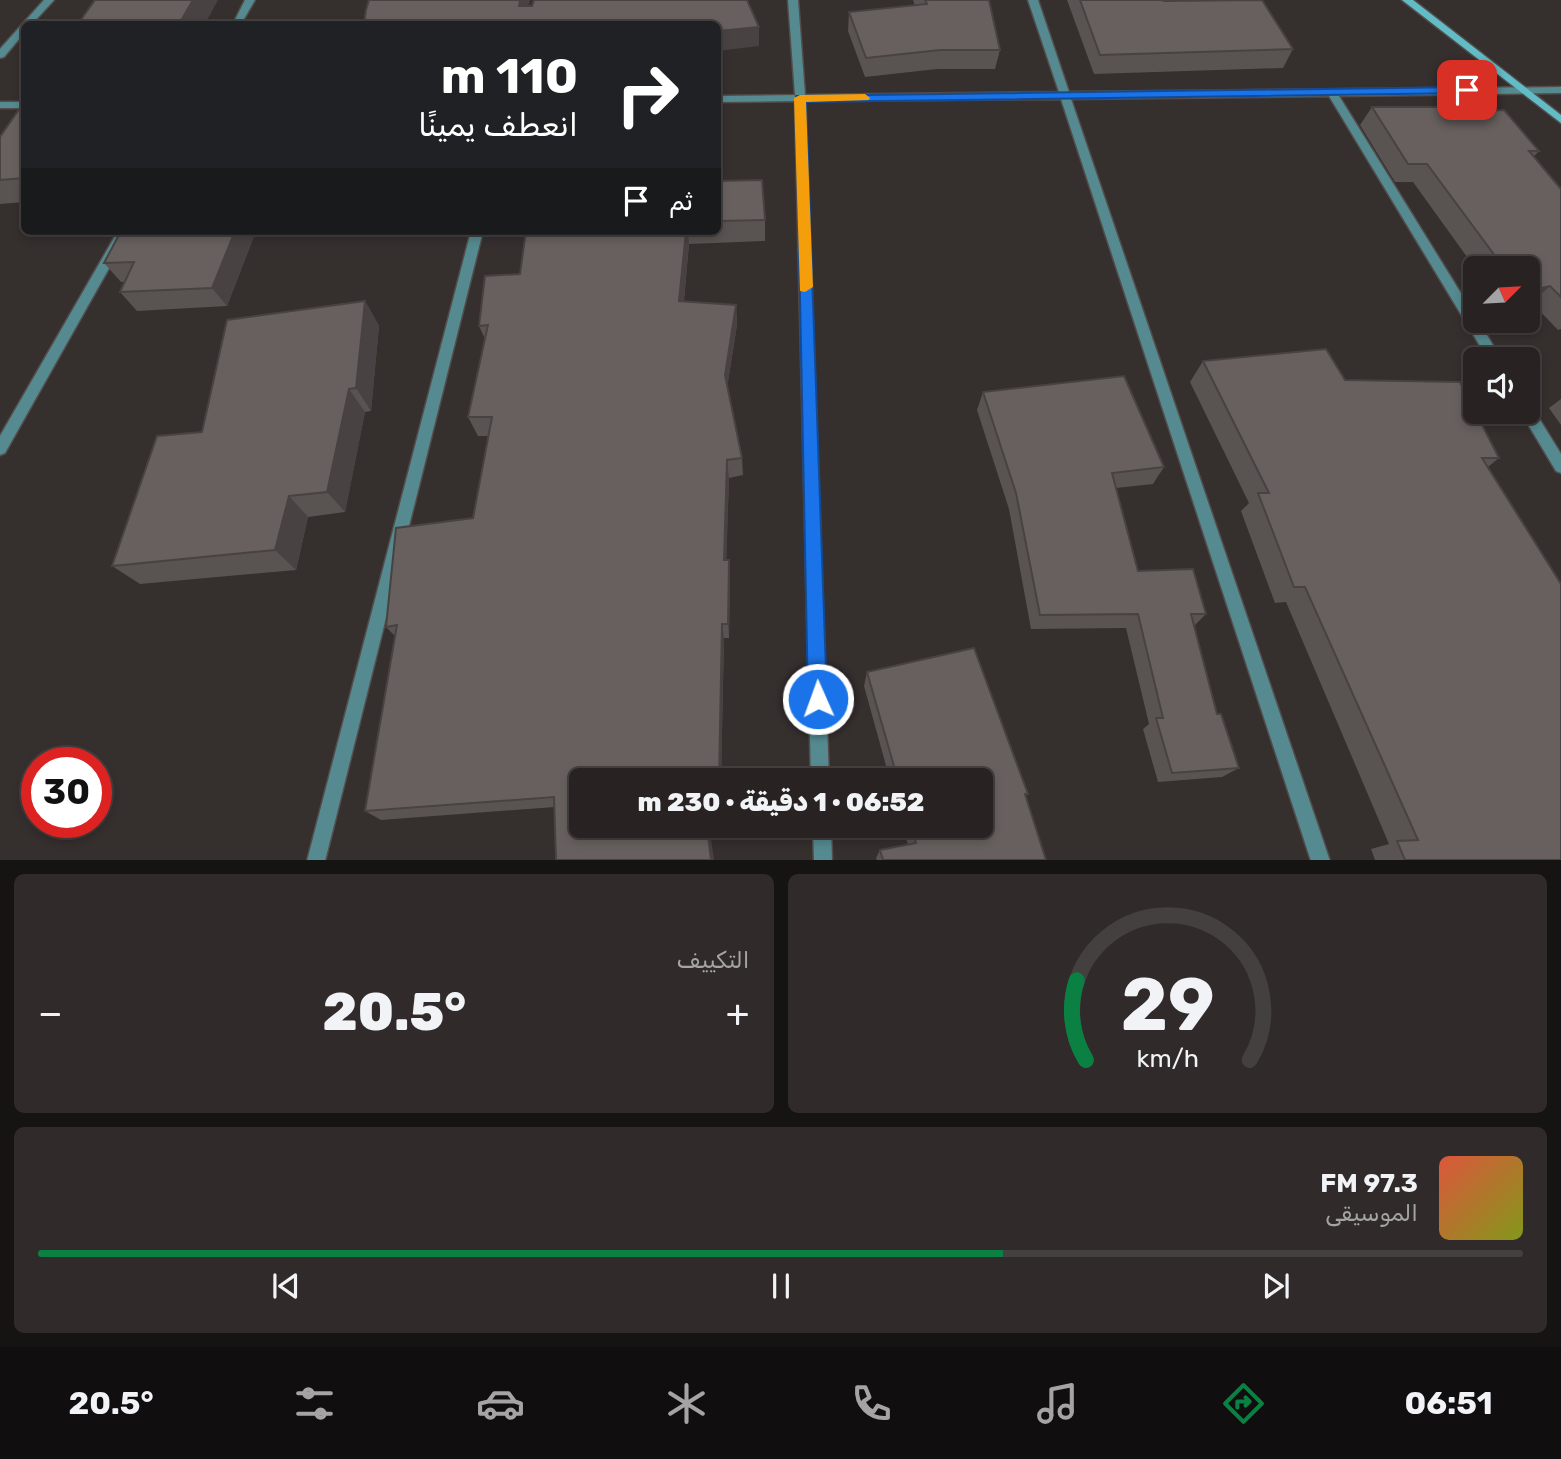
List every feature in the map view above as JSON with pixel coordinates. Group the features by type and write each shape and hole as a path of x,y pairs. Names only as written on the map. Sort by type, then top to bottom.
{"street":[{"path":"31,21 50,0"},
{"path":"239,21 250,0"},
{"path":"793,0 800,98 820,768"},
{"path":"1033,0 1321,860"},
{"path":"1407,0 1561,120"},
{"path":"0,55 21,32"},
{"path":"721,99 1561,90"},
{"path":"1332,93 1488,347"},
{"path":"0,105 21,105"},
{"path":"0,449 122,235"},
{"path":"316,860 476,235"},
{"path":"1535,424 1561,467"},
{"path":"822,838 823,860"}],"building":[{"path":"95,0 193,0 181,21 80,21"},
{"path":"369,0 520,0 519,6 532,6 534,0 747,0 759,27 721,31 721,21 364,21"},
{"path":"925,0 989,0 1000,50 940,50 866,58 849,12 927,4"},
{"path":"1080,0 1262,0 1293,49 1100,55"},
{"path":"21,106 21,178 0,180 0,137"},
{"path":"1372,107 1458,107 1461,112 1504,110 1539,151 1529,151 1561,189 1561,297 1550,286 1540,288 1540,256 1495,256 1427,164 1408,164"},
{"path":"762,180 765,220 721,221 721,181"},
{"path":"119,235 233,235 212,288 120,292 134,262 104,263"},
{"path":"525,235 686,235 679,301 736,305 725,375 742,458 727,460 724,560 729,560 728,624 722,624 719,768 569,768 569,838 708,838 711,860 556,860 554,797 365,811 397,625 386,627 396,528 473,518 492,417 468,417 488,325 479,326 485,276 520,274"},
{"path":"365,301 356,388 349,389 327,492 289,496 275,550 112,566 157,436 202,432 227,320"},
{"path":"1326,349 1345,380 1460,382 1463,388 1463,424 1482,424 1499,458 1482,458 1561,584 1561,860 1405,860 1397,841 1418,840 1305,587 1294,587 1258,493 1269,493 1203,361"},
{"path":"1124,376 1164,467 1112,473 1138,571 1193,569 1206,614 1191,614 1217,714 1221,714 1239,768 1172,773 1156,718 1163,718 1138,614 1040,615 1016,493 983,392"},
{"path":"974,648 1028,794 1025,794 1046,860 883,860 880,850 916,843 915,838 993,838 993,768 895,768 867,672"}],"slow traffic":[{"path":"805,287 800,98 865,98"}],"route":[{"path":"818,699 800,98 1467,90"}]}
